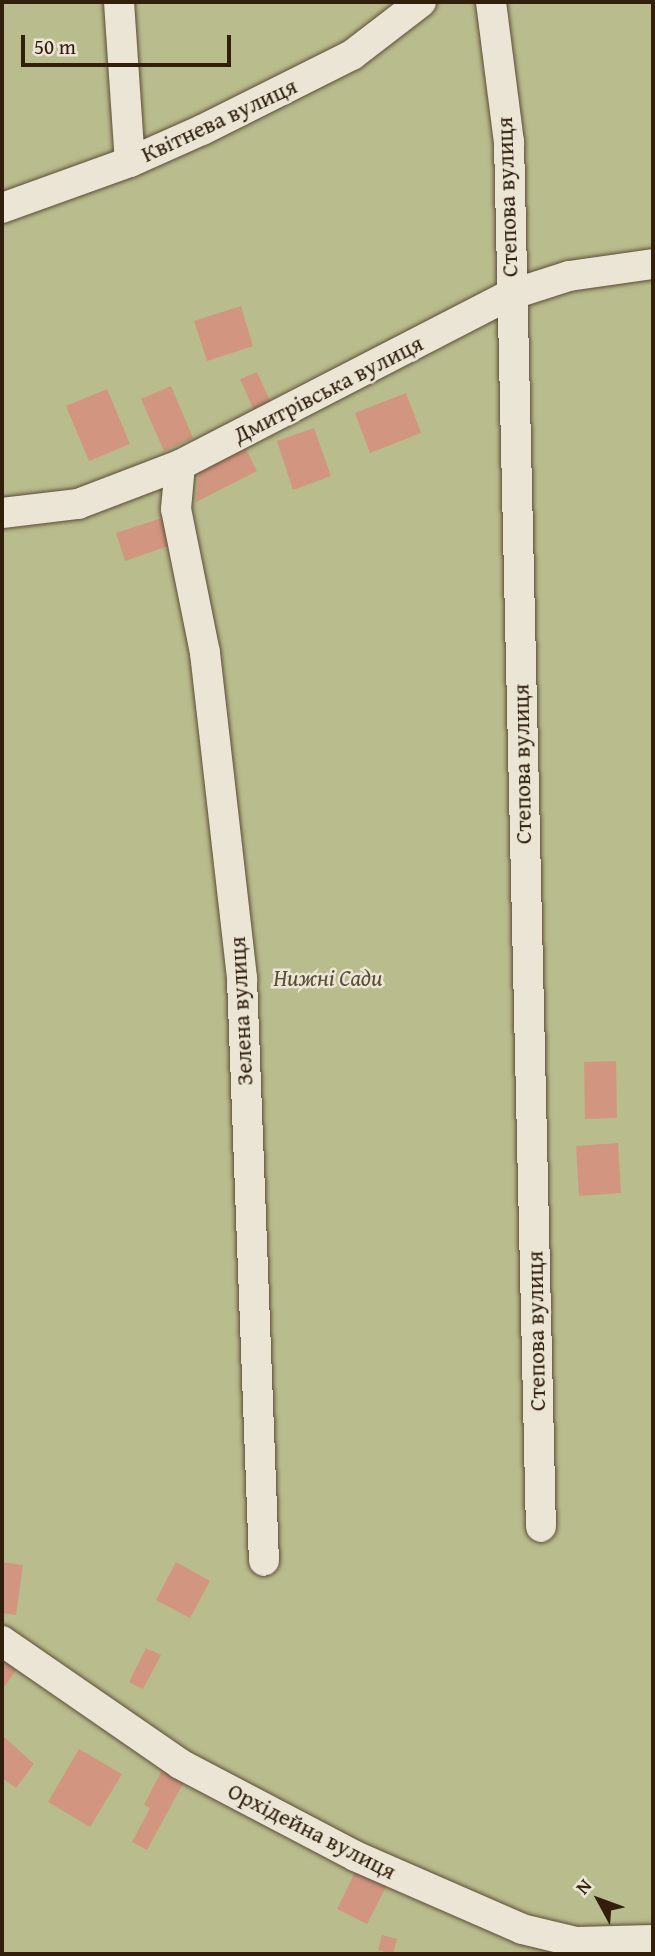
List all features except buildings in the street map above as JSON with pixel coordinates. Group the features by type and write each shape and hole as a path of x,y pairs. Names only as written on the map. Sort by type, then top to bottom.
{"street":[{"path":"119,2 130,162"},
{"name":"Квітнева вулиця","path":"2,208 130,162 352,55 421,2"},
{"name":"Степова вулиця","path":"491,2 509,142 510,295 541,1527"},
{"name":"Дмитрівська вулиця","path":"2,513 78,504 180,465 510,295 569,276 653,264"},
{"name":"Зелена вулиця","path":"180,465 176,509 205,653 242,979 264,1561"},
{"name":"Орхідейна вулиця","path":"2,1641 180,1764 355,1856 522,1928 576,1942 653,1940"}],"green space":[{"name":"Нижні Сади","path":"2,2 653,2 653,1954 2,1954"}]}
